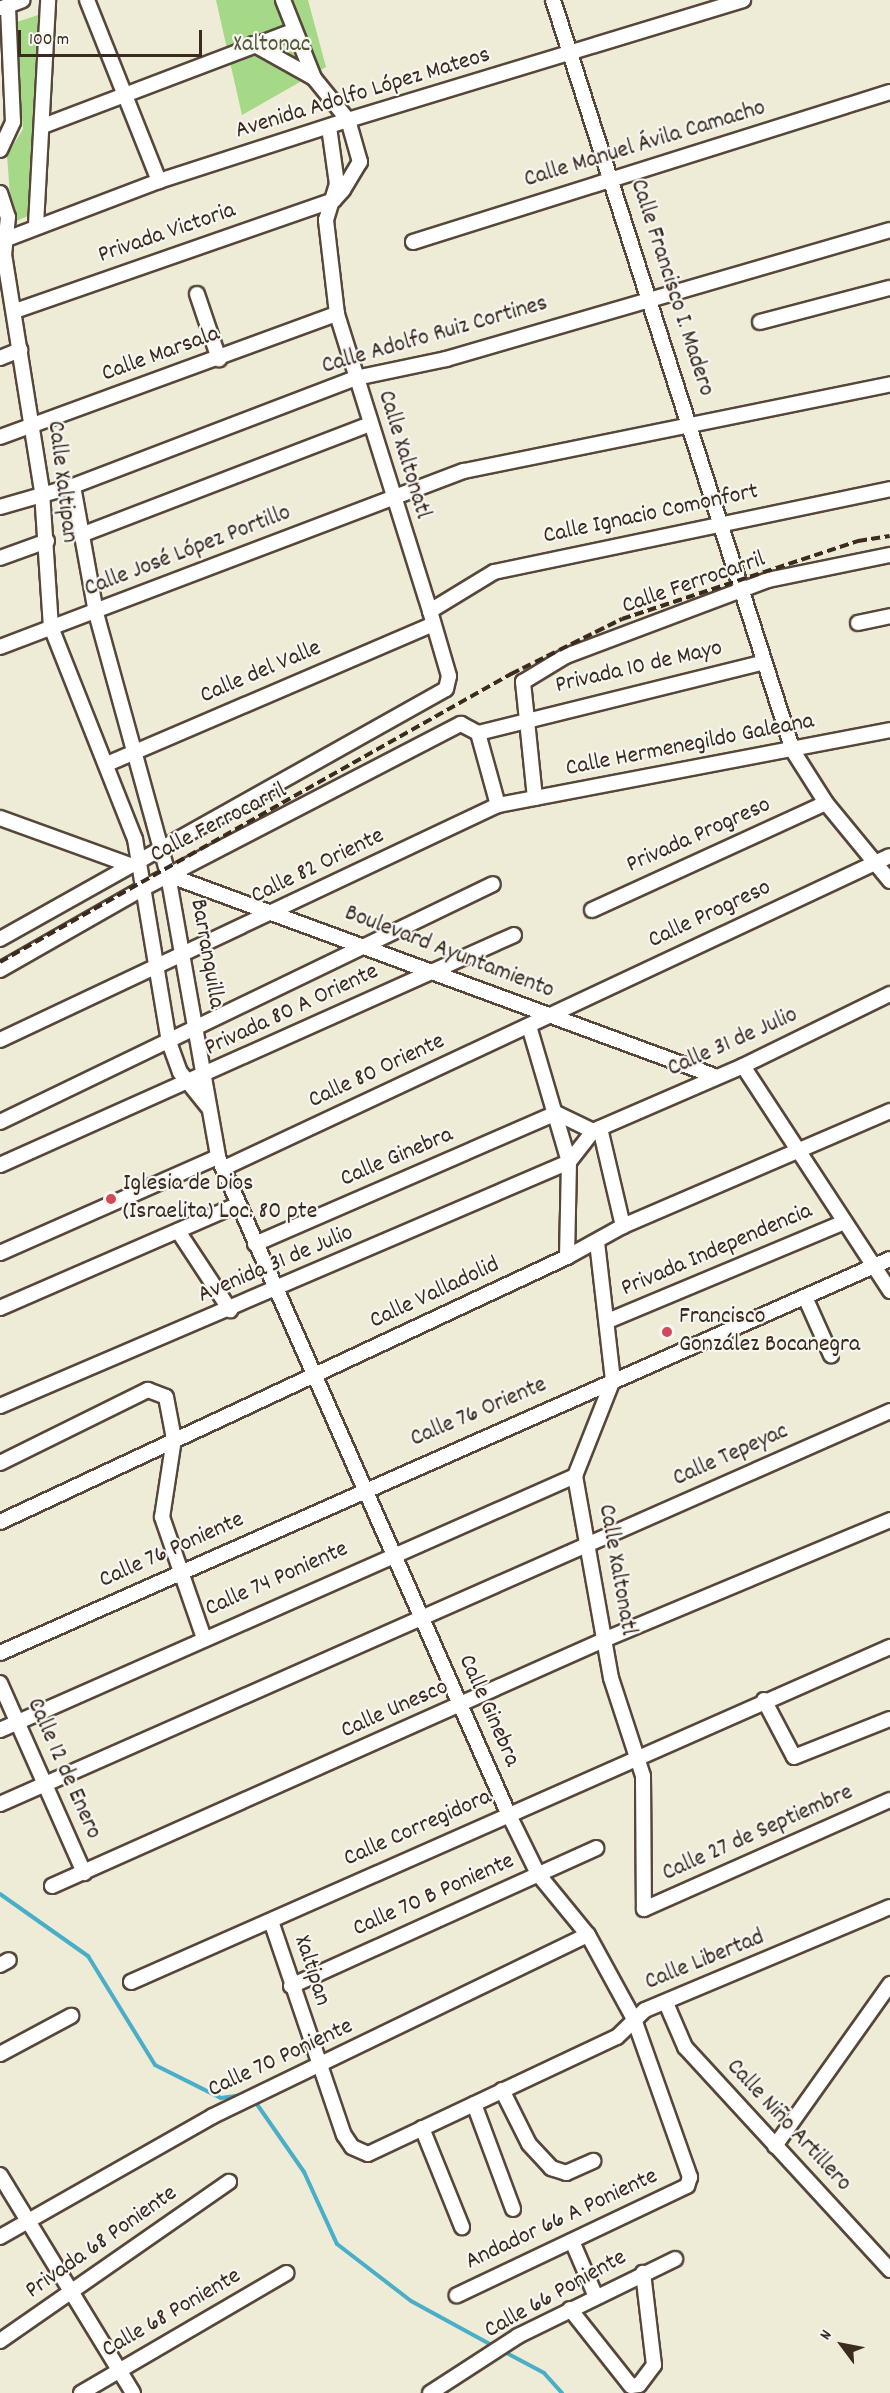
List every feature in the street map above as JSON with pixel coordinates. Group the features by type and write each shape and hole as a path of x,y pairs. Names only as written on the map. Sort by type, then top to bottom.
{"street":[{"path":"2,145 14,108 4,8 23,0"},
{"path":"36,225 48,0"},
{"path":"87,0 159,181"},
{"path":"283,0 291,32 314,78 348,120 360,162 333,200"},
{"name":"Calle Francisco I. Madero","path":"553,0 651,298 740,591 793,751 826,803 890,881"},
{"name":"Avenida Adolfo López Mateos","path":"4,239 36,225 159,181 348,120 571,55 743,0"},
{"path":"43,126 253,44 291,32"},
{"path":"253,44 314,78"},
{"name":"Calle Manuel Ávila Camacho","path":"413,242 612,177 890,92"},
{"name":"Calle Xaltonatl","path":"162,850 446,689 449,676 368,425 337,314 326,220 333,200 338,166 329,127"},
{"name":"Calle Xaltipan","path":"0,194 8,217 4,254 15,311 42,492 51,627 107,764 144,888"},
{"name":"Privada Victoria","path":"15,311 333,200"},
{"name":"Calle Adolfo Ruiz Cortines","path":"0,507 42,492 73,486 356,378 446,359 890,230"},
{"path":"760,322 890,288"},
{"path":"197,294 219,359"},
{"name":"Calle Marsala","path":"0,437 219,359 337,314"},
{"path":"0,358 20,350"},
{"name":"Calle José López Portillo","path":"0,647 51,627 96,613 464,471 690,422 890,384"},
{"path":"81,535 368,425"},
{"name":"Barranquilla","path":"73,486 96,613 132,753 168,875 206,1076"},
{"name":"Calle Ignacio Comonfort","path":"431,617 494,572 890,489"},
{"path":"0,558 47,541"},
{"name":"Calle Ferrocarril","path":"523,718 523,682 566,656 768,580 890,555"},
{"path":"858,623 890,616"},
{"name":"Calle del Valle","path":"107,764 431,617"},
{"name":"Privada 10 de Mayo","path":"478,733 523,718 765,662"},
{"path":"523,718 535,798"},
{"name":"Calle Ferrocarril","path":"0,970 168,875 461,724 478,733"},
{"name":"Calle Hermenegildo Galeana","path":"498,805 793,751 890,730"},
{"path":"478,733 498,805"},
{"name":"Privada Progreso","path":"592,909 826,803"},
{"name":"Calle 82 Oriente","path":"0,1040 274,913 498,805"},
{"path":"0,818 135,863"},
{"path":"0,939 162,850"},
{"name":"Calle Progreso","path":"549,1016 890,856"},
{"name":"Boulevard Ayuntamiento","path":"168,875 435,970 549,1016 712,1075"},
{"path":"0,1122 493,884"},
{"name":"Calle Ginebra","path":"144,888 169,1042 188,1082 208,1107"},
{"name":"Privada 80 A Oriente","path":"0,1165 206,1076 514,935"},
{"name":"Calle 31 de Julio","path":"568,1162 597,1129 712,1075 743,1066 890,994"},
{"name":"Calle 80 Oriente","path":"0,1253 221,1163 549,1016"},
{"path":"529,1026 556,1113 568,1162 567,1257"},
{"path":"743,1066 801,1149 842,1223 890,1291"},
{"name":"Calle Ginebra","path":"206,1076 208,1107 221,1163 237,1205 508,1813 538,1874 588,1935 634,2019 690,2177 687,2186"},
{"name":"Calle Valladolid","path":"0,1522 567,1257 622,1226 890,1111"},
{"path":"556,1113 597,1129 622,1226"},
{"name":"Calle Ginebra","path":"255,1244 556,1113"},
{"name":"Avenida 31 de Julio","path":"0,1406 275,1292 568,1162"},
{"path":"0,1308 237,1205"},
{"name":"Privada Independencia","path":"610,1320 842,1223"},
{"path":"178,1231 230,1311"},
{"name":"Calle Xaltonatl","path":"597,1242 610,1320 613,1380 575,1476 590,1543 616,1701 638,1755 647,1821 644,1908"},
{"name":"Calle 76 Oriente","path":"362,1488 890,1259"},
{"path":"805,1297 831,1355"},
{"path":"0,1463 148,1390 166,1397 174,1439 162,1517 204,1638"},
{"name":"Calle Tepeyac","path":"422,1618 890,1411"},
{"name":"Calle 74 Poniente","path":"0,1730 391,1554 575,1476"},
{"name":"Calle 76 Poniente","path":"0,1653 362,1488"},
{"name":"Calle Unesco","path":"52,1886 606,1640 890,1520"},
{"path":"0,1804 422,1618"},
{"name":"Calle Corregidora","path":"131,1982 638,1755 890,1647"},
{"name":"Calle 12 de Enero","path":"0,1683 84,1873"},
{"path":"764,1700 794,1757 890,1719"},
{"name":"Calle 27 de Septiembre","path":"644,1908 890,1800"},
{"name":"Calle 70 B Poniente","path":"291,1986 596,1848"},
{"name":"Calle Libertad","path":"384,2147 617,2037 634,2019 666,2003 890,1907"},
{"name":"Xaltipan","path":"271,1921 291,1986 321,2065 332,2104 352,2147 368,2154 384,2147"},
{"name":"Calle 70 Poniente","path":"0,2237 213,2116 588,1935"},
{"path":"775,2146 890,1984"},
{"name":"Calle Niño Artillero","path":"666,2003 685,2047 890,2270"},
{"path":"0,2054 70,2016"},
{"path":"502,2090 529,2144 551,2168 566,2172 593,2161"},
{"path":"474,2104 513,2209"},
{"path":"422,2128 462,2227"},
{"path":"0,2175 133,2393"},
{"name":"Privada 68 Poniente","path":"0,2341 229,2181"},
{"name":"Andador 66 A Poniente","path":"457,2295 687,2186"},
{"path":"572,2241 596,2297"},
{"name":"Calle 66 Poniente","path":"430,2393 472,2369 518,2336 675,2259"},
{"name":"Calle 68 Poniente","path":"81,2393 286,2273"},
{"path":"570,2309 631,2386 639,2385 654,2365 643,2273"}],"green space":[{"name":"Xaltonac","path":"216,0 308,0 326,67 242,115"},
{"path":"41,14 28,216 12,223 7,155 23,129 14,23"}],"waterway":[{"path":"0,1894 88,1956 155,2065 221,2098 250,2094"},
{"path":"254,2100 304,2172 337,2244 411,2301 495,2347"},
{"path":"501,2350 544,2373 562,2393"}],"railway":[{"path":"0,962 511,674 622,619 858,541 890,536"}],"place":[{"name":"Iglesia de Dios (Israelita) Loc. 80 pte","path":"111,1199"},
{"name":"Francisco González Bocanegra","path":"667,1332"}]}
